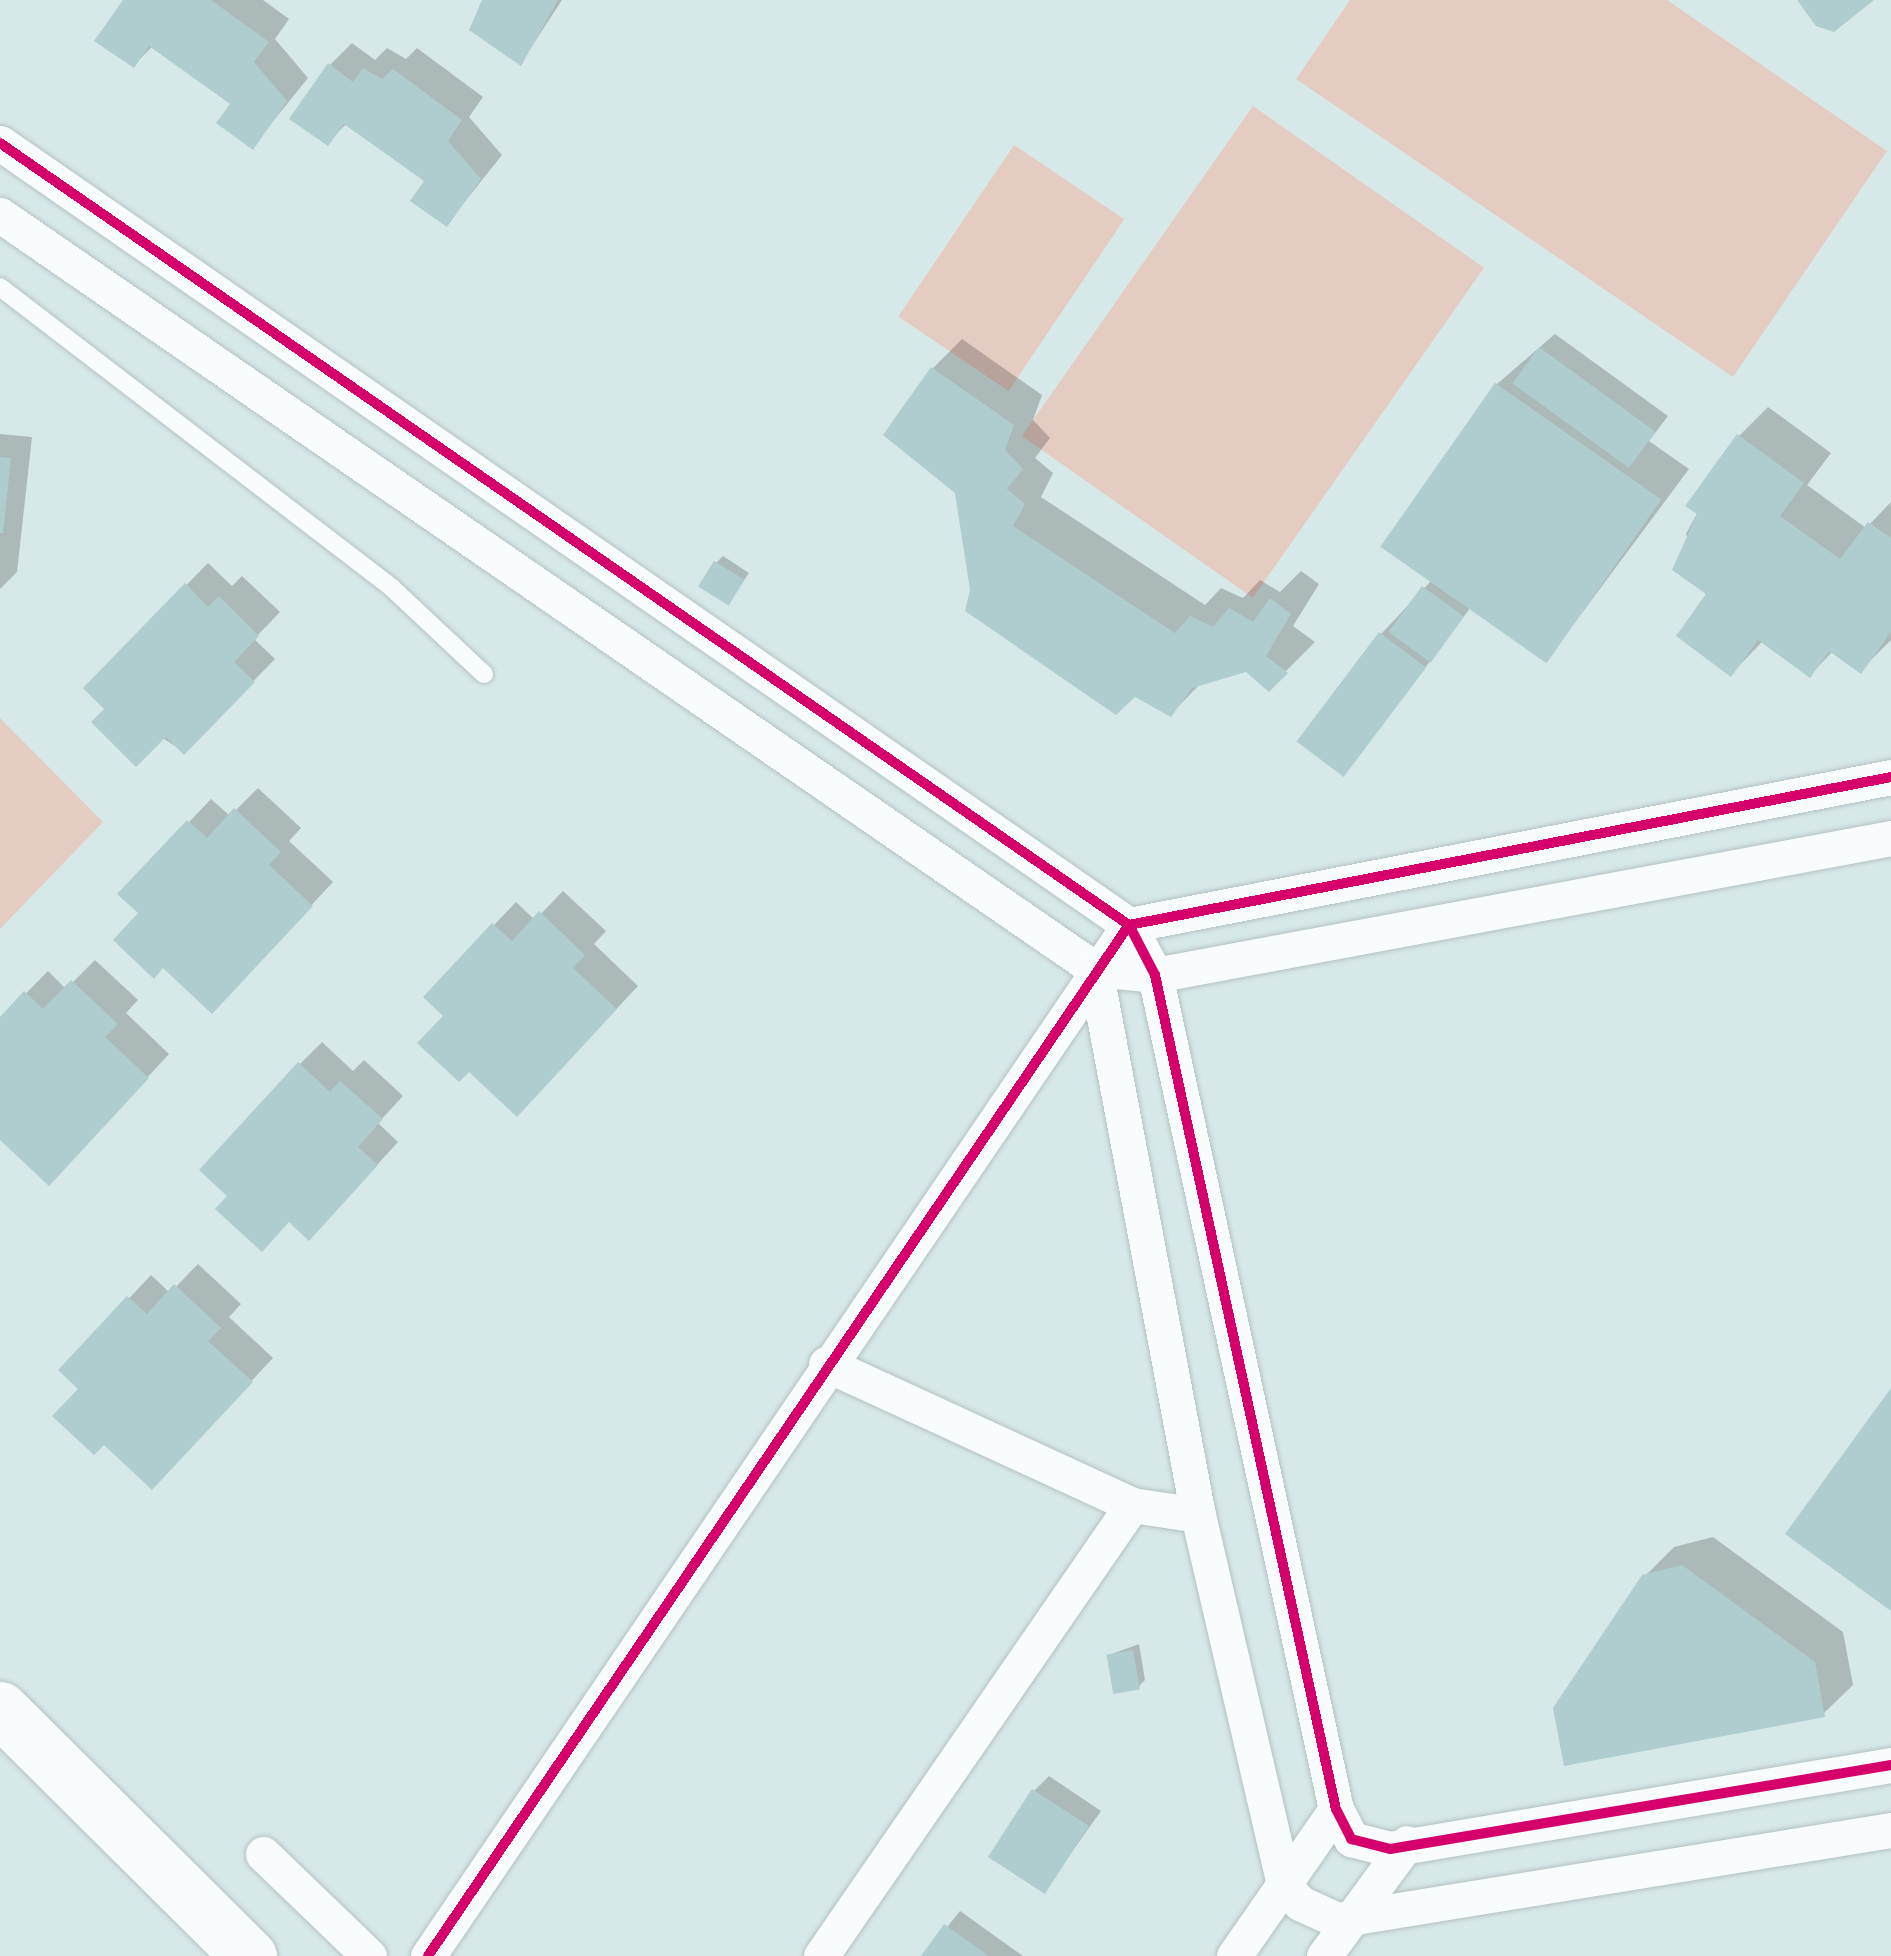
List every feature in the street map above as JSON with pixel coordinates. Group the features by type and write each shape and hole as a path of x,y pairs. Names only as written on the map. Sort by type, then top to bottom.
{"main road":[{"path":"0,1709 248,1956"}],"street":[{"path":"0,143 1129,924 1154,976 1336,1809 1362,1848 1891,1765"},
{"path":"0,215 1095,969 1154,976 1891,838"},
{"path":"428,1956 826,1364 1129,924 1891,776"},
{"path":"1095,969 1198,1515 1284,1885 1326,1917 1353,1916 1891,1830"},
{"path":"826,1364 1132,1505 1198,1515"},
{"path":"821,1956 1132,1505"},
{"path":"1234,1956 1336,1809"},
{"path":"1324,1956 1406,1843"},
{"path":"263,1854 369,1956"}],"lane":[{"path":"0,287 392,588 484,674"}],"shaded area":[{"path":"1350,0 1667,0 1887,151 1733,377 1296,79"},
{"path":"1253,106 1484,268 1253,598 1022,436"},
{"path":"1014,145 1124,219 1009,391 898,317"},
{"path":"0,718 103,822 0,929"}],"building":[{"path":"123,0 211,0 269,42 254,62 287,101 253,150 216,123 230,104 149,46 134,68 94,41"},
{"path":"482,0 558,0 521,66 469,30"},
{"path":"1797,0 1874,0 1834,32 1816,26"},
{"path":"328,63 353,82 363,68 382,79 393,69 462,120 448,141 481,179 447,227 410,201 424,181 344,124 328,146 289,119"},
{"path":"1539,347 1655,432 1629,468 1513,383"},
{"path":"931,367 1014,425 1005,450 1023,469 1007,489 1025,504 1013,526 1175,633 1190,616 1213,627 1229,608 1253,622 1270,598 1291,614 1266,656 1288,673 1269,692 1246,672 1192,688 1171,717 1135,697 1116,715 965,611 970,590 955,493 883,435"},
{"path":"1495,383 1661,499 1547,663 1380,547"},
{"path":"1737,434 1804,483 1780,516 1840,559 1868,522 1891,538 1891,632 1861,674 1829,651 1810,678 1758,640 1731,677 1676,636 1706,594 1672,570 1697,514 1685,506"},
{"path":"0,457 11,458 3,533 0,533"},
{"path":"714,561 745,580 729,606 698,586"},
{"path":"185,583 208,607 219,596 259,636 234,662 255,682 184,755 166,737 136,767 91,722 104,709 83,688"},
{"path":"1422,586 1464,617 1431,663 1388,632"},
{"path":"1379,632 1426,668 1344,777 1297,741"},
{"path":"234,808 281,852 269,865 313,906 212,1014 163,968 154,979 113,940 138,913 117,894 187,820 207,838"},
{"path":"539,911 585,955 573,968 617,1009 517,1117 469,1072 459,1082 417,1043 443,1016 423,997 492,923 512,941"},
{"path":"71,980 118,1024 105,1037 149,1078 49,1186 0,1140 0,1017 24,991 43,1009"},
{"path":"298,1062 330,1092 340,1081 383,1119 358,1147 378,1165 309,1241 289,1222 262,1252 215,1209 227,1196 199,1170"},
{"path":"174,1284 221,1328 208,1341 253,1382 152,1490 104,1445 94,1455 52,1416 78,1389 58,1370 127,1296 147,1314"},
{"path":"1891,1388 1891,1611 1785,1534"},
{"path":"1682,1565 1815,1662 1825,1717 1564,1766 1553,1708 1642,1575"},
{"path":"1133,1650 1140,1689 1113,1694 1106,1655"},
{"path":"1032,1789 1089,1826 1045,1894 988,1857"},
{"path":"944,1924 989,1956 921,1956"}],"cycle path":[{"path":"0,143 1129,925 1155,975 1336,1809 1351,1839 1390,1849 1891,1765"},
{"path":"428,1956 1129,925 1891,777"}]}
